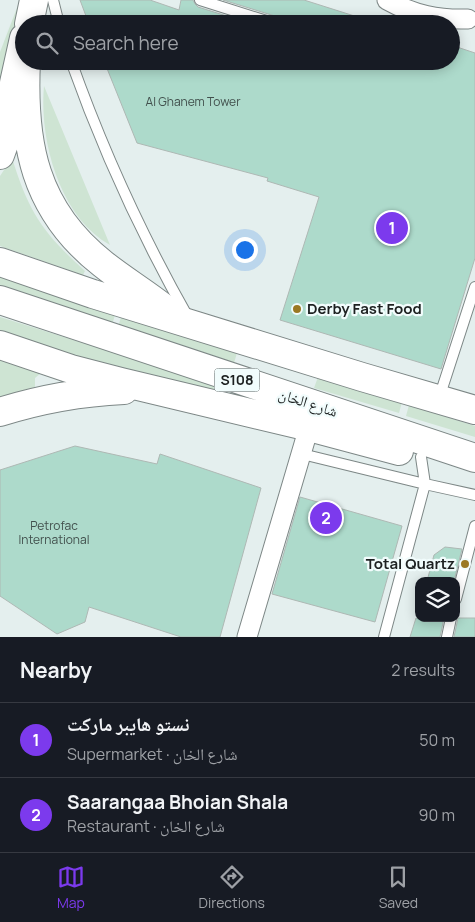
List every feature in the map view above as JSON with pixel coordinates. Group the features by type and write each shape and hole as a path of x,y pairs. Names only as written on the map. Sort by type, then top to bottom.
{"main road":[{"path":"0,155 9,130 17,70"},
{"path":"26,70 24,101 30,149 40,182 56,213 77,240 102,264 185,322"},
{"name":"S108","path":"0,262 93,294 475,410"},
{"name":"شارع الخان","path":"0,300 475,458"},
{"path":"0,345 71,369 475,470"},
{"path":"0,412 42,400 90,392 123,390 162,391"}],"street":[{"path":"387,0 420,15"},
{"path":"415,0 455,15"},
{"path":"460,16 472,20"},
{"path":"247,637 309,427"}],"lane":[{"path":"53,0 57,15"},
{"path":"200,0 248,15"},
{"path":"74,70 101,141 124,194 185,322"},
{"path":"438,399 475,287"},
{"path":"302,454 475,495"},
{"path":"384,637 425,484 421,457"},
{"path":"460,584 475,526"},
{"path":"446,637 450,622"}],"green space":[{"path":"20,0 25,0 22,15 15,15 15,52 0,129 0,52"},
{"path":"44,86 110,245 92,232 77,216 65,196 56,175 45,129"},
{"path":"12,158 31,208 58,245 85,271 83,275 0,246 0,176"},
{"path":"0,276 115,315 112,325 0,286"},
{"path":"0,317 227,388 224,400 0,335"},
{"path":"121,317 237,353 234,363 118,327"},
{"path":"0,359 41,373 35,378 35,387 0,397"},
{"path":"318,377 402,402 399,413 314,388"},
{"path":"409,405 475,426 475,437 406,416"}],"building":[{"path":"80,0 150,0 179,10 181,0 193,0 198,7 223,15 86,15"},
{"path":"223,0 304,0 351,15 272,15"},
{"path":"460,48 475,53 475,258 441,369 280,320 319,197 267,181 268,178 137,143 108,70 460,70"},
{"path":"75,446 157,464 160,454 261,488 220,637 181,637 89,607 85,622 57,634 0,596 0,470"},
{"path":"300,497 402,526 375,622 272,594"},
{"path":"445,547 462,549 455,577 428,577 434,555"},
{"path":"460,618 475,618 475,637 454,637 457,622 460,622"},
{"path":"415,621 443,622 440,637 410,637"}],"place":[{"name":"نستو هايبر ماركت","path":"392,228"},
{"name":"Derby Fast Food","path":"297,309"},
{"name":"Saarangaa Bhoian Shala","path":"326,518"},
{"name":"Total Quartz","path":"465,564"}]}
